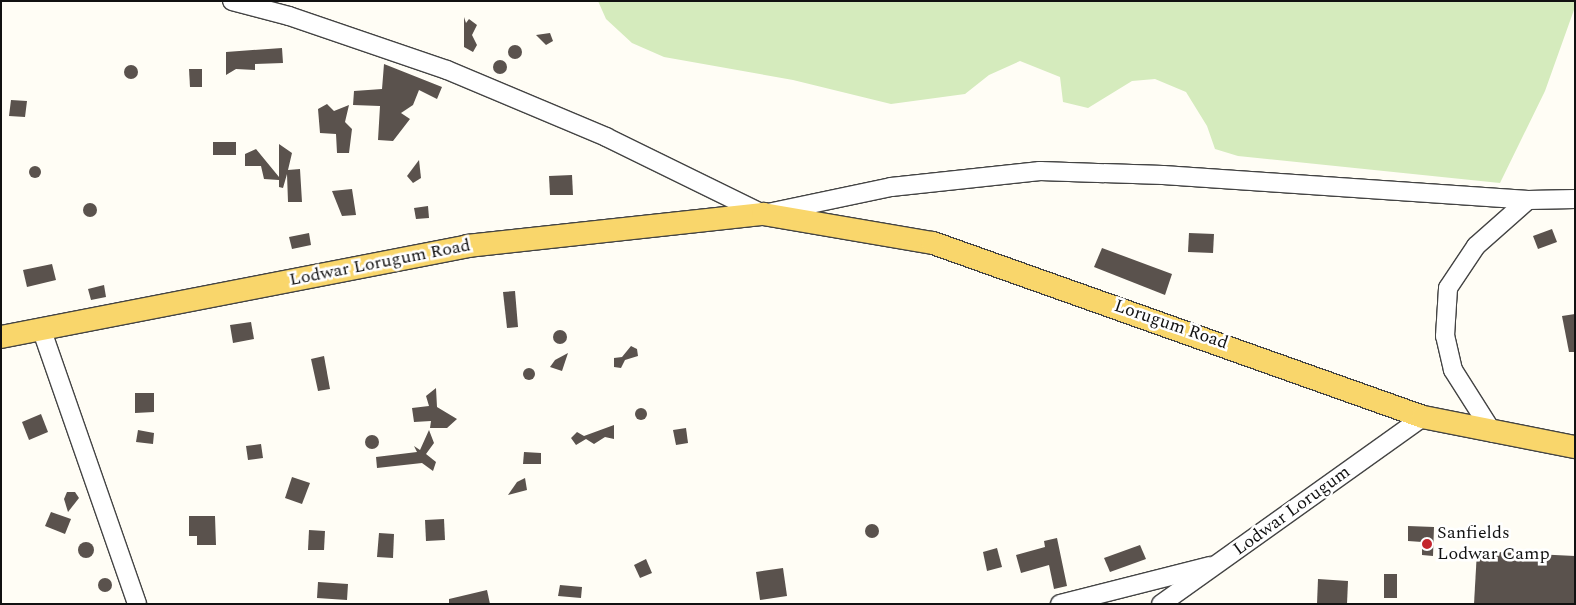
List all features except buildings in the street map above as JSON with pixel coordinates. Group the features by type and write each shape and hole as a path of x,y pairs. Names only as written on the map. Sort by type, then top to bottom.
{"main road":[{"name":"Lodwar Lorugum Road","path":"1,337 467,246 763,214"},
{"name":"Lorugum Road","path":"763,214 933,243 1422,417 1493,433 1575,447"}],"street":[{"path":"232,1 334,30 447,70 606,136 763,214 892,187 1040,171 1172,175 1528,200 1575,199"},
{"path":"1493,433 1454,370 1445,336 1448,288 1476,246 1528,200"},
{"path":"41,328 137,604"},
{"name":"Lodwar Lorugum","path":"1161,604 1422,417"},
{"path":"1060,604 1219,564"}],"green space":[{"path":"598,1 1575,1 1575,7 1545,91 1500,183 1238,156 1215,149 1207,126 1186,92 1155,79 1132,81 1088,108 1063,102 1060,77 1020,61 989,75 965,94 891,104 793,80 664,57 632,43 606,19"}],"place":[{"name":"Sanfields Lodwar Camp","path":"1427,544"}]}
